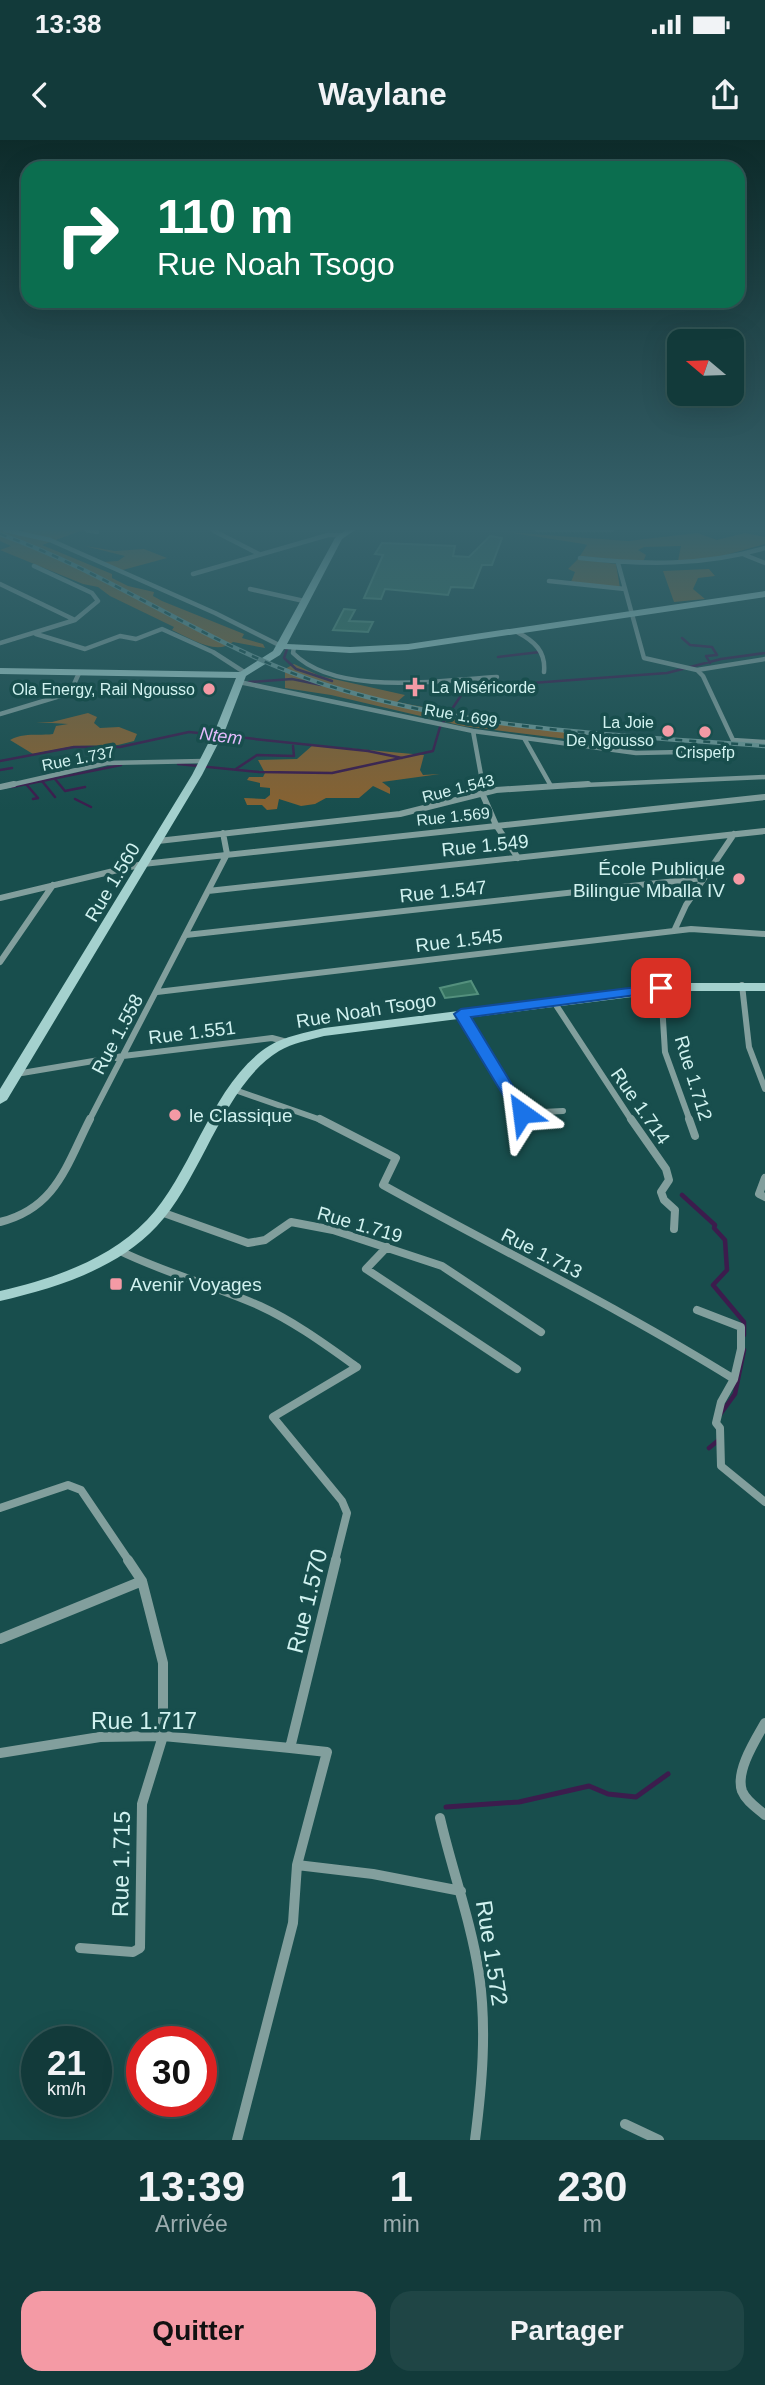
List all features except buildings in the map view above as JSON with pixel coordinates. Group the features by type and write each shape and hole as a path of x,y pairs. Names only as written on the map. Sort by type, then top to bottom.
{"main road":[{"path":"0,671 242,676 271,658 281,646 293,623"},
{"path":"281,646 351,650 408,647 569,623"},
{"name":"Rue 1.560","path":"0,1100 204,761 242,676"},
{"name":"Rue Noah Tsogo","path":"0,1296 55,1282 117,1249 150,1225 161,1212 235,1090 270,1052 288,1042 324,1032 661,988 742,985 765,987"}],"street":[{"path":"0,643 66,623"},
{"path":"236,623 281,646"},
{"path":"634,623 644,658 695,669 765,659"},
{"path":"36,634 85,649 120,636 136,639 162,629 213,652 242,676"},
{"path":"517,632 542,650 544,672"},
{"path":"294,647 293,653 303,667 341,678 497,677"},
{"path":"695,669 704,676 733,740 765,741"},
{"path":"0,714 70,693 79,673"},
{"name":"Rue 1.699","path":"242,676 473,731 636,752 682,752"},
{"path":"473,731 481,775"},
{"path":"524,738 551,786"},
{"name":"Rue 1.737","path":"0,786 107,763 204,761"},
{"path":"754,777 765,783"},
{"name":"Rue 1.543","path":"158,841 400,814 440,807 482,793 551,786 765,777"},
{"path":"482,793 496,825 518,858"},
{"name":"Rue 1.569","path":"0,898 143,864 765,797"},
{"name":"Rue 1.549","path":"208,891 765,831"},
{"path":"223,833 227,853"},
{"path":"674,931 684,906 724,853 734,834"},
{"name":"Rue 1.558","path":"0,1222 28,1214 42,1205 52,1193 227,853"},
{"name":"Rue 1.547","path":"186,935 703,878"},
{"path":"0,962 53,885"},
{"name":"Rue 1.545","path":"157,992 674,931 708,929 765,934"},
{"path":"742,985 745,1032 765,1089"},
{"name":"Rue 1.712","path":"661,988 665,1052 695,1136"},
{"name":"Rue 1.714","path":"554,1002 601,1077 666,1169 669,1180 661,1192 664,1200 675,1210 674,1229"},
{"path":"461,1014 522,1113 563,1111"},
{"name":"Rue 1.551","path":"16,1074 123,1056 272,1038 288,1042"},
{"name":"Rue 1.713","path":"235,1090 313,1114 357,1133 396,1158 383,1185 494,1247 647,1325 734,1379"},
{"path":"765,1178 759,1194 765,1197"},
{"name":"Rue 1.719","path":"161,1212 248,1242 265,1240 291,1222 333,1230 387,1247 458,1274 541,1332"},
{"path":"387,1247 366,1269 517,1369"},
{"name":"Rue 1.570","path":"117,1249 191,1283 260,1306 304,1329 357,1367 273,1417 341,1501 347,1513 290,1748"},
{"path":"697,1310 741,1327 741,1349 734,1379 721,1402 716,1423 720,1427 721,1466 765,1502"},
{"name":"Rue 1.715","path":"0,1508 68,1485 86,1496 142,1581 163,1663 163,1736 142,1804 139,1884 142,1941 133,1952 80,1948"},
{"path":"0,1639 142,1581"},
{"path":"765,1723 742,1774 741,1784 742,1792 765,1815"},
{"name":"Rue 1.717","path":"0,1753 100,1737 163,1736 290,1748"},
{"path":"237,2140 293,1923 297,1865 327,1752 290,1748"},
{"name":"Rue 1.572","path":"440,1818 461,1891 479,1978 482,2077 475,2140"},
{"path":"297,1865 373,1874 461,1891"},
{"path":"625,2124 659,2140"}],"shaded area":[{"path":"166,623 217,623 244,634 242,638 263,644 265,648 233,642 226,646 211,646 172,630 174,627"},
{"path":"294,664 320,676 405,695 397,702 490,720 588,732 585,738 575,740 463,726 331,695 285,688 285,669"},
{"path":"88,713 97,717 94,723 100,728 119,727 137,734 134,741 118,745 75,746 33,754 10,740 26,735 53,734 56,726 68,724 36,722 52,722"},
{"path":"313,745 424,755 420,770 423,775 440,774 382,782 390,788 390,794 373,786 359,798 326,798 315,804 301,806 279,799 277,809 267,810 262,805 247,805 244,798 265,799 270,795 270,788 260,787 260,783 247,780 249,777 263,777 265,773 258,760 297,759"}],"waterway":[{"path":"682,638 690,645 712,647 717,655 706,656 709,662"},
{"path":"287,649 284,658 296,669 332,681"},
{"path":"498,657 540,652"},
{"path":"709,662 765,653"},
{"path":"401,758 433,751 440,727 466,688 667,673 709,662"},
{"path":"249,682 292,679 321,685"},
{"name":"Ntem","path":"0,761 74,747 120,747 189,732 368,751 401,758"},
{"path":"236,769 257,755 294,756 293,746"},
{"path":"178,764 259,772 332,773 401,758"},
{"path":"26,784 121,765"},
{"path":"0,770 12,768"},
{"path":"55,779 65,791 85,787"},
{"path":"42,781 55,797"},
{"path":"12,787 26,784"},
{"path":"26,784 38,798 33,799"},
{"path":"75,799 91,807"},
{"path":"682,1195 715,1225 714,1228 725,1240 727,1270 713,1285 744,1322 744,1335"},
{"path":"719,1416 735,1394 744,1350"},
{"path":"709,1448 720,1439"},
{"path":"446,1807 519,1802 589,1786 608,1794 636,1797 668,1774"}],"railway":[{"path":"185,623 284,670 379,700 433,712 599,734 765,746"}],"place":[{"name":"La Miséricorde","path":"415,687"},
{"name":"Ola Energy, Rail Ngousso","path":"209,689"},
{"name":"La Joie De Ngousso","path":"668,731"},
{"name":"Crispefp","path":"705,732"},
{"name":"École Publique Bilingue Mballa IV","path":"739,879"},
{"name":"le Classique","path":"175,1115"},
{"name":"Avenir Voyages","path":"116,1284"}],"route":[{"path":"522,1113 461,1014 661,988"}]}
